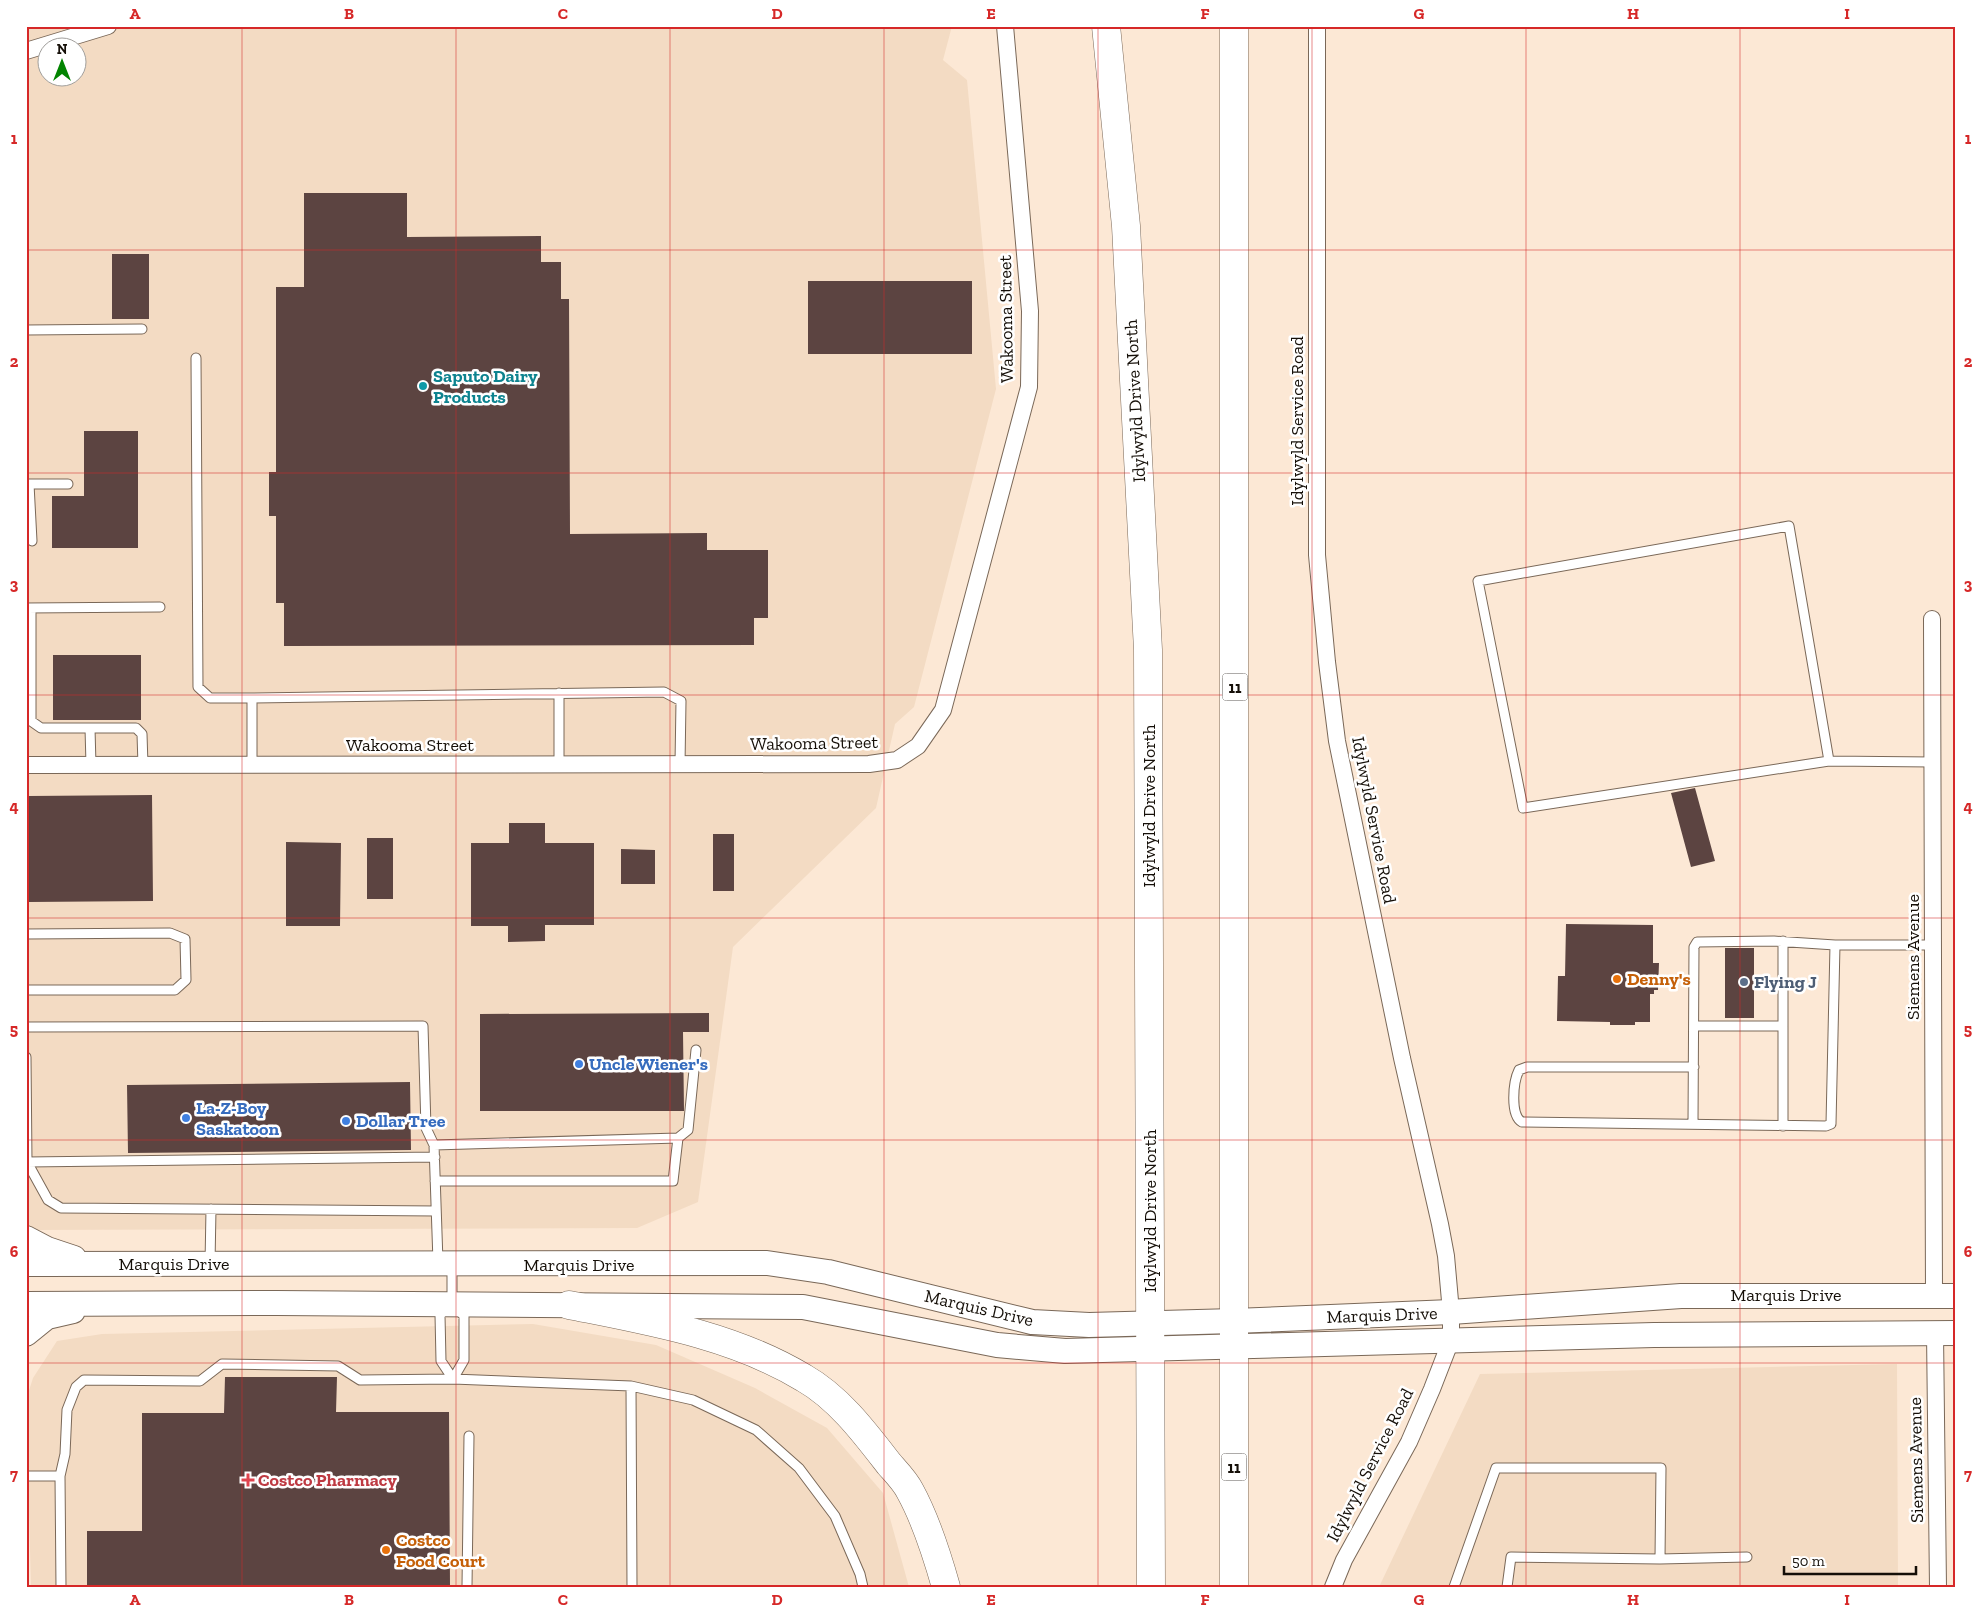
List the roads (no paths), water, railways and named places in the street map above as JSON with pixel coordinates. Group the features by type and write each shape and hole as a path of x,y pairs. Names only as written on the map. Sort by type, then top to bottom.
{"highway":[{"name":"Idylwyld Drive North","path":"1106,26 1126,226 1148,650 1151,1587"},
{"name":"11","path":"1234,26 1234,1587"},
{"path":"569,1305 680,1328 743,1349 805,1378 832,1399 861,1429 910,1490 938,1558 946,1587"}],"main road":[{"path":"26,1238 47,1249 95,1264"},
{"name":"Marquis Drive","path":"26,1264 767,1263 828,1272 1032,1322 1151,1336 1233,1334 1451,1340 1654,1335 1945,1333"},
{"name":"Marquis Drive","path":"1233,1334 1451,1312 1682,1296 1945,1296"},
{"path":"1945,1296 1945,1333"},
{"name":"Marquis Drive","path":"26,1304 452,1303 803,1307 997,1345 1066,1351 1151,1336"},
{"path":"26,1334 47,1317 108,1304"}],"street":[{"path":"26,51 108,26"},
{"name":"Wakooma Street","path":"26,765 860,764 896,760 918,746 943,710 1029,387 1030,311 1005,26"},
{"name":"Idylwyld Service Road","path":"1317,26 1317,555 1326,662 1337,741 1402,1058 1440,1224 1446,1256 1451,1312 1451,1340 1409,1442 1344,1560 1333,1587"},
{"name":"Siemens Avenue","path":"1932,619 1933,945 1945,1296"},
{"name":"Siemens Avenue","path":"1938,1587 1945,1333"}],"lane":[{"path":"26,330 142,329"},
{"path":"196,358 198,688 210,698 664,692 681,701 680,765"},
{"path":"32,541 28,484 68,484"},
{"path":"1829,761 1789,526 1478,581 1523,808 1829,761 1932,762"},
{"path":"143,765 142,734 136,728 41,728 31,720 28,673 29,608 160,607"},
{"path":"559,693 559,765"},
{"path":"252,698 252,765"},
{"path":"90,728 91,765"},
{"path":"26,934 170,933 185,939 186,980 175,990 26,990"},
{"path":"1693,1124 1694,947 1697,942 1783,941 1835,945 1933,945"},
{"path":"1783,941 1783,1126"},
{"path":"1694,1067 1527,1067 1519,1070 1516,1076 1515,1114 1517,1119 1522,1122 1783,1126 1826,1126 1831,1124 1833,1120 1835,945"},
{"path":"26,1027 423,1026 426,1128 434,1145 436,1211 452,1303 464,1316 464,1360 453,1379"},
{"path":"1694,1026 1783,1026"},
{"path":"434,1145 678,1138 688,1130 696,1050"},
{"path":"26,1057 27,1162 48,1200 61,1208 436,1211"},
{"path":"435,1181 673,1181 678,1138"},
{"path":"27,1162 435,1156"},
{"path":"210,1264 211,1209"},
{"path":"452,1303 440,1315 441,1361 453,1379"},
{"path":"61,1587 60,1476 65,1454 67,1410 76,1387 84,1380 200,1381 222,1364 338,1366 360,1380 453,1379 631,1386 693,1400 756,1430 799,1468 836,1516 860,1574 863,1587"},
{"path":"631,1386 632,1587"},
{"path":"467,1587 469,1436"},
{"path":"1454,1587 1496,1468 1661,1468 1660,1559"},
{"path":"26,1476 60,1476"},
{"path":"1507,1587 1511,1557 1660,1559 1747,1557"}],"place":[{"name":"Saputo Dairy Products","path":"423,386"},
{"name":"Denny's","path":"1617,979"},
{"name":"Flying J","path":"1744,982"},
{"name":"Uncle Wiener's","path":"579,1064"},
{"name":"La-Z-Boy Saskatoon","path":"186,1118"},
{"name":"Dollar Tree","path":"346,1121"},
{"name":"Costco Pharmacy","path":"248,1480"},
{"name":"Costco Food Court","path":"386,1550"}]}
